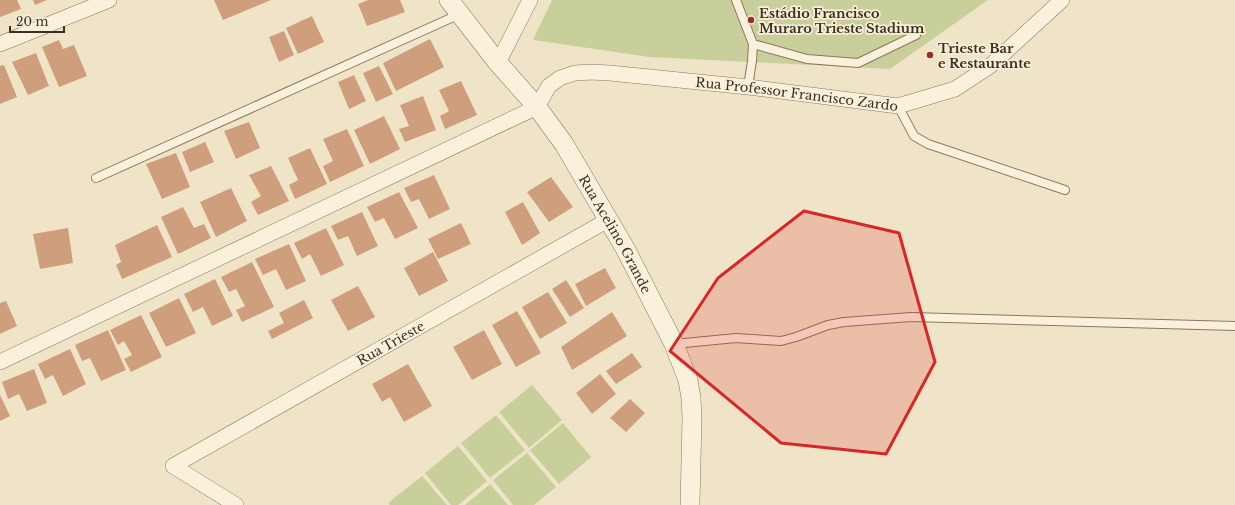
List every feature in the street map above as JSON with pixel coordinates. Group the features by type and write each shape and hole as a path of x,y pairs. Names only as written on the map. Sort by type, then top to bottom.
{"street":[{"path":"0,44 110,0"},
{"path":"498,62 530,0"},
{"name":"Rua Professor Francisco Zardo","path":"537,108 549,86 560,78 575,73 610,73 748,87 898,106 955,89 990,66 1062,0"},
{"name":"Rua Acelino Grande","path":"454,7 537,108 564,144 608,220 674,344 688,380 691,398 690,505"},
{"path":"0,362 537,108"},
{"name":"Rua Trieste","path":"236,505 173,466 608,220"}],"lane":[{"path":"736,0 754,44 748,87"},
{"path":"96,178 454,7"},
{"path":"754,44 807,59 858,63 916,35"},
{"path":"898,106 914,136 928,144 1065,190"},
{"path":"674,344 736,338 781,341 828,325 844,322 911,317 1235,326"}],"highlighted area":[{"path":"804,211 899,233 935,362 886,454 781,443 670,351 718,278"}],"green space":[{"name":"Estádio Francisco Muraro Trieste Stadium","path":"552,0 988,0 890,69 650,57 533,40"},
{"path":"532,385 562,420 529,448 499,412"},
{"path":"496,415 525,450 490,478 461,443"},
{"path":"563,423 591,457 559,484 530,450"},
{"path":"458,446 487,481 458,505 451,505 425,473"},
{"path":"527,453 556,487 534,505 513,505 493,480"},
{"path":"422,476 447,505 390,505 388,503"},
{"path":"490,484 508,505 465,505"}],"building":[{"path":"0,0 17,0 21,9 0,17"},
{"path":"33,0 47,0 35,5"},
{"path":"214,0 271,0 223,20"},
{"path":"368,0 400,0 405,12 367,26 358,4"},
{"path":"312,16 324,42 298,54 286,28"},
{"path":"284,31 294,55 279,62 269,37"},
{"path":"430,39 444,67 396,91 383,63"},
{"path":"59,40 63,49 74,45 87,76 59,87 42,47"},
{"path":"36,53 49,86 28,95 12,62"},
{"path":"4,65 17,97 0,104 0,66"},
{"path":"379,66 393,94 376,102 363,73"},
{"path":"354,75 366,101 349,109 338,82"},
{"path":"461,81 477,115 445,129 440,116 449,111 439,90"},
{"path":"423,96 436,130 405,142 399,129 409,126 400,105"},
{"path":"384,116 400,149 370,164 354,130"},
{"path":"249,122 260,148 236,159 224,131"},
{"path":"347,129 364,166 330,182 323,166 333,161 323,139"},
{"path":"205,142 214,162 190,172 182,152"},
{"path":"310,148 327,184 295,199 289,185 298,180 288,158"},
{"path":"176,153 190,187 162,199 146,164"},
{"path":"271,166 289,201 258,215 251,202 261,196 249,175"},
{"path":"434,175 450,209 429,219 419,199 411,202 404,188"},
{"path":"551,177 573,207 549,222 527,192"},
{"path":"231,188 247,221 216,237 200,202"},
{"path":"399,192 418,228 395,239 384,218 375,222 367,207"},
{"path":"523,202 540,233 522,245 505,212"},
{"path":"183,207 194,228 204,224 211,238 178,254 161,217"},
{"path":"362,212 378,246 357,256 348,236 338,240 331,226"},
{"path":"461,223 471,244 438,259 428,239"},
{"path":"157,225 172,257 122,279 116,265 121,262 115,245"},
{"path":"68,228 73,263 40,269 33,234"},
{"path":"326,228 344,265 321,276 310,254 302,259 294,243"},
{"path":"289,244 306,281 286,290 276,269 263,275 255,259"},
{"path":"433,252 448,281 419,296 404,268"},
{"path":"252,262 274,307 242,322 236,310 245,306 236,289 229,292 221,277"},
{"path":"605,268 616,288 586,306 575,284"},
{"path":"215,279 233,316 212,326 203,307 193,312 184,294"},
{"path":"566,280 584,308 570,317 552,289"},
{"path":"358,286 375,317 348,331 331,300"},
{"path":"548,292 567,323 540,339 522,307"},
{"path":"179,298 196,333 166,347 149,313"},
{"path":"304,300 313,318 272,339 268,331 284,323 279,313"},
{"path":"6,301 17,326 0,334 0,303"},
{"path":"517,311 541,353 516,367 492,325"},
{"path":"612,312 627,336 572,370 561,347"},
{"path":"141,315 162,357 131,372 124,359 132,355 124,341 118,345 110,330"},
{"path":"108,330 126,370 101,381 90,358 82,361 75,345"},
{"path":"484,330 502,364 472,380 453,347"},
{"path":"70,349 86,384 63,396 53,375 45,379 38,364"},
{"path":"632,353 642,367 616,384 606,371"},
{"path":"408,364 432,406 404,422 390,397 382,402 372,384"},
{"path":"34,369 47,403 27,411 19,394 8,399 2,382"},
{"path":"600,374 616,394 592,414 576,393"},
{"path":"0,395 10,416 0,421"},
{"path":"630,399 645,413 626,432 610,418"}],"place":[{"name":"Estádio Francisco Muraro Trieste Stadium","path":"751,20"},
{"name":"Trieste Bar e Restaurante","path":"930,55"}]}
